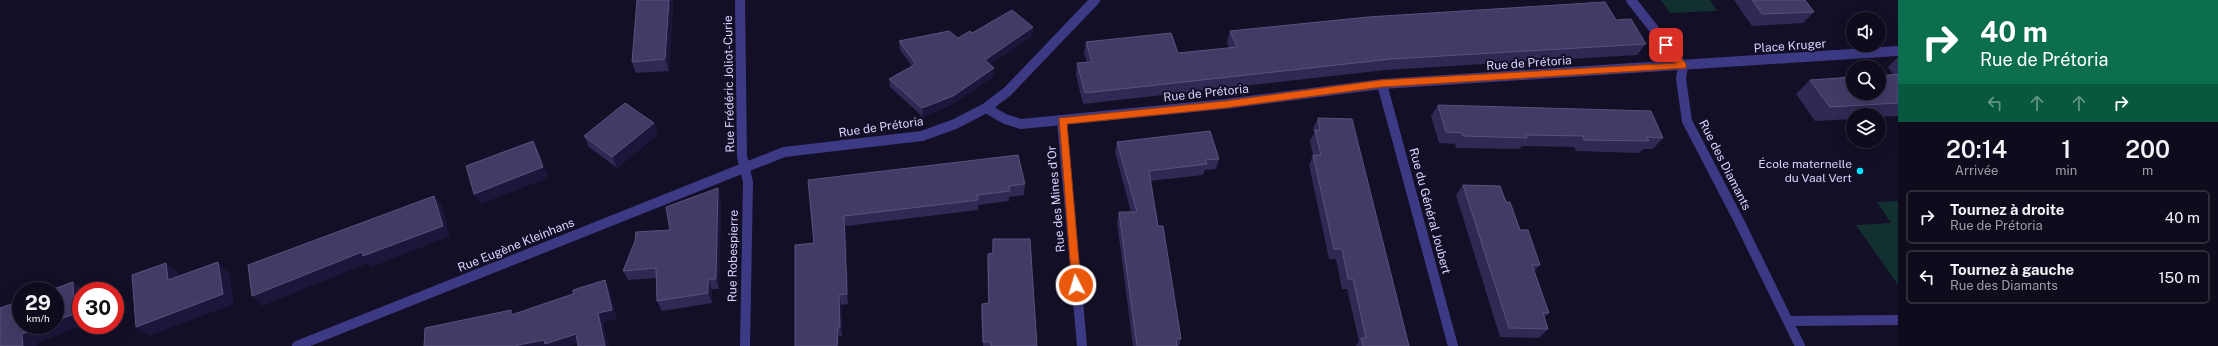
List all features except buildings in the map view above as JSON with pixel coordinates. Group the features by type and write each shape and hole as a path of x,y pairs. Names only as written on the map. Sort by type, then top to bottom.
{"street":[{"name":"Rue Frédéric Joliot-Curie","path":"740,0 742,156 744,167"},
{"path":"986,108 1008,91 1095,0"},
{"path":"1630,0 1683,66"},
{"name":"Place Kruger","path":"1683,66 1898,51"},
{"name":"Rue de Prétoria","path":"744,167 784,152 922,136 955,124 986,108 1005,119 1021,124 1225,104 1382,84 1683,66"},
{"name":"Rue des Diamants","path":"1683,66 1681,80 1687,121 1800,346"},
{"name":"Rue du Général Joubert","path":"1382,84 1453,346"},
{"name":"Rue des Mines d'Or","path":"1062,121 1082,346"},
{"name":"Rue Eugène Kleinhans","path":"297,346 744,167"},
{"name":"Rue Robespierre","path":"744,167 748,182 745,346"},
{"path":"1788,321 1898,320"}],"green space":[{"path":"1661,0 1710,0 1717,11 1670,13"},
{"path":"1898,201 1898,285 1856,225 1891,223 1877,202"}],"place":[{"name":"École maternelle du Vaal Vert","path":"1860,171"}],"route":[{"path":"1076,285 1062,121 1225,104 1382,84 1683,66 1666,45"}]}
